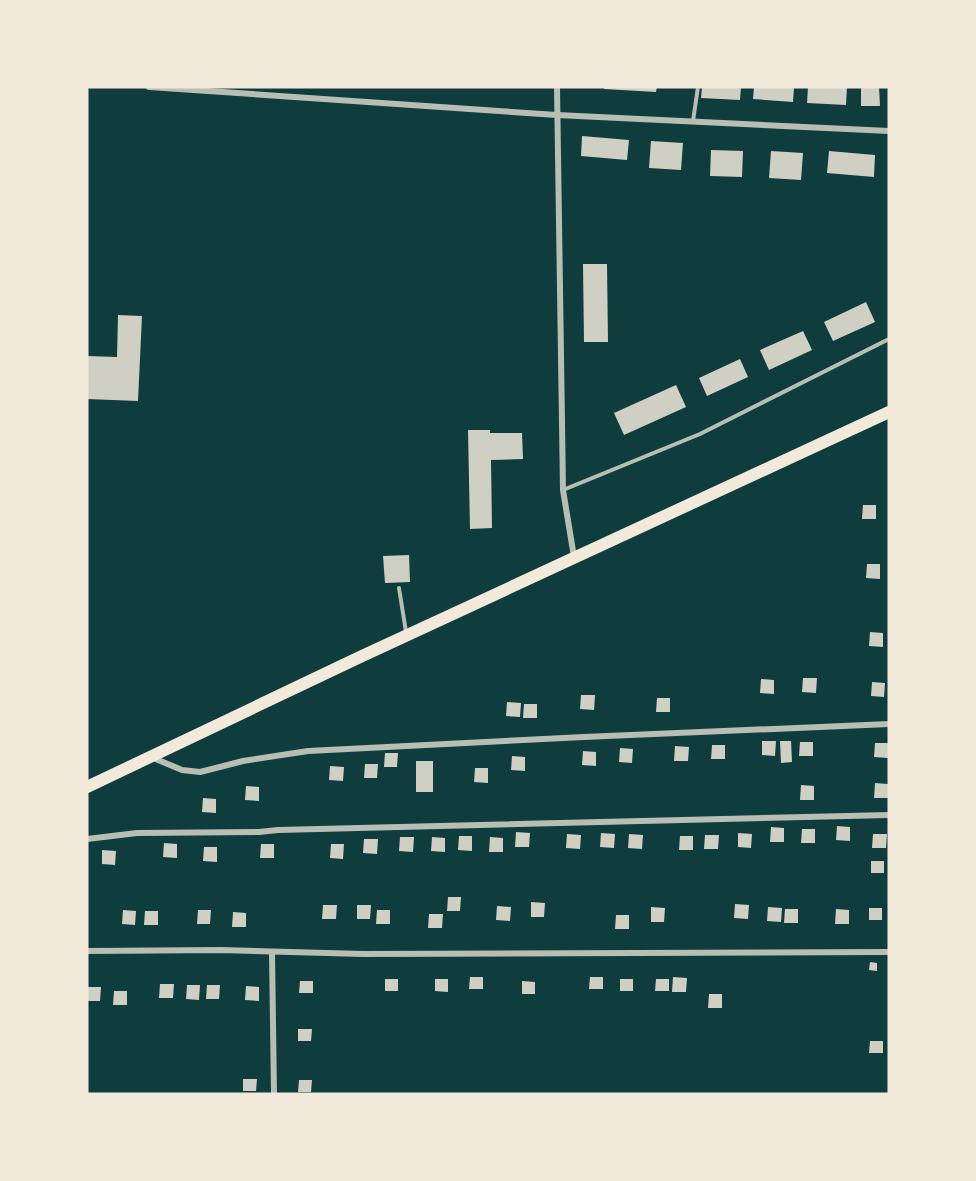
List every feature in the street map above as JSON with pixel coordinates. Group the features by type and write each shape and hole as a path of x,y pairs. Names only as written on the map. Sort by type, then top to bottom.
{"highway":[{"path":"87,787 889,412"}],"street":[{"path":"149,87 557,115 889,130"},
{"path":"556,87 563,490 574,558"},
{"path":"150,757 182,770 201,772 243,760 308,751 584,736 889,724"},
{"path":"87,839 137,833 259,832 476,824 889,815"},
{"path":"87,951 221,950 374,954 834,950 889,952"},
{"path":"272,952 274,1094"}],"lane":[{"path":"693,121 698,87"},
{"path":"563,490 700,434 889,339"},
{"path":"399,588 407,636"}],"building":[{"path":"604,87 657,87 656,92 604,89"},
{"path":"702,87 741,87 740,100 701,98"},
{"path":"754,87 794,87 793,102 753,99"},
{"path":"808,87 847,87 846,105 807,103"},
{"path":"861,87 879,87 880,106 861,106"},
{"path":"582,136 629,140 627,160 581,156"},
{"path":"651,141 683,143 681,170 649,168"},
{"path":"711,150 743,151 742,177 710,176"},
{"path":"771,151 803,153 801,180 769,178"},
{"path":"829,151 875,155 874,177 827,173"},
{"path":"583,264 607,264 608,342 584,342"},
{"path":"866,302 875,322 833,341 824,322"},
{"path":"118,315 142,316 138,401 87,399 87,356 117,357"},
{"path":"803,331 812,350 769,370 760,350"},
{"path":"740,359 748,377 707,396 699,378"},
{"path":"676,385 686,407 624,435 614,413"},
{"path":"468,430 522,433 523,459 491,460 492,528 470,529"},
{"path":"863,505 876,505 876,519 862,519"},
{"path":"409,555 410,582 385,583 383,556"},
{"path":"867,564 880,564 880,579 866,578"},
{"path":"870,632 883,633 883,647 869,646"},
{"path":"803,678 817,678 816,693 802,692"},
{"path":"761,679 774,680 774,694 760,693"},
{"path":"872,682 885,683 884,697 871,696"},
{"path":"581,695 595,695 594,710 580,709"},
{"path":"657,698 670,698 670,712 656,712"},
{"path":"507,702 521,703 520,717 506,716"},
{"path":"524,704 537,704 537,718 523,718"},
{"path":"762,741 776,741 775,756 762,755"},
{"path":"780,741 791,741 792,762 781,763"},
{"path":"800,742 813,742 813,756 799,756"},
{"path":"875,743 888,743 888,758 874,757"},
{"path":"712,745 725,745 725,759 711,759"},
{"path":"675,746 689,747 688,761 674,761"},
{"path":"620,748 633,749 632,763 619,762"},
{"path":"583,751 596,752 596,766 582,765"},
{"path":"385,753 398,753 397,767 384,767"},
{"path":"512,756 525,757 525,771 511,770"},
{"path":"416,761 433,761 433,792 416,792"},
{"path":"365,764 378,764 377,778 364,778"},
{"path":"330,766 344,767 343,781 329,780"},
{"path":"475,768 488,768 488,783 474,782"},
{"path":"875,783 888,784 888,798 874,798"},
{"path":"801,785 814,786 814,800 800,800"},
{"path":"246,786 259,787 259,801 245,800"},
{"path":"203,798 216,799 216,813 202,812"},
{"path":"837,826 850,827 850,841 836,840"},
{"path":"771,827 784,828 784,842 770,842"},
{"path":"802,829 815,829 815,843 801,843"},
{"path":"516,832 530,833 529,847 515,847"},
{"path":"601,833 615,834 614,848 600,847"},
{"path":"738,833 752,834 751,848 738,847"},
{"path":"567,834 581,835 580,849 566,848"},
{"path":"629,834 643,835 642,849 628,848"},
{"path":"873,834 887,834 886,848 872,848"},
{"path":"705,835 719,835 718,849 704,849"},
{"path":"459,836 472,836 472,851 458,850"},
{"path":"680,836 693,836 693,850 679,850"},
{"path":"400,837 414,837 413,852 399,851"},
{"path":"432,837 445,838 445,852 431,851"},
{"path":"490,837 503,838 503,852 489,852"},
{"path":"364,839 378,839 377,854 363,853"},
{"path":"164,843 177,844 177,858 163,857"},
{"path":"261,844 274,844 274,858 260,858"},
{"path":"331,844 344,844 343,859 330,858"},
{"path":"204,847 217,847 217,862 203,861"},
{"path":"102,850 116,851 115,865 102,864"},
{"path":"871,861 884,861 884,873 871,873"},
{"path":"448,897 461,897 460,911 447,911"},
{"path":"531,902 545,903 544,917 531,917"},
{"path":"735,904 749,905 748,919 734,918"},
{"path":"323,905 337,905 336,919 322,919"},
{"path":"357,905 371,905 370,919 357,919"},
{"path":"497,906 511,907 510,921 496,920"},
{"path":"651,907 665,908 664,922 651,922"},
{"path":"768,907 782,908 781,922 767,921"},
{"path":"869,908 882,908 882,920 869,920"},
{"path":"785,909 798,909 798,923 784,923"},
{"path":"836,909 849,910 849,924 835,924"},
{"path":"123,910 136,911 135,925 122,924"},
{"path":"198,910 211,910 210,924 197,924"},
{"path":"377,910 390,910 390,924 376,924"},
{"path":"145,911 158,911 158,925 144,925"},
{"path":"233,912 246,913 246,927 232,927"},
{"path":"429,914 443,914 442,928 428,928"},
{"path":"616,915 629,915 629,929 615,929"},
{"path":"870,962 877,963 877,971 869,970"},
{"path":"470,977 483,977 483,989 469,989"},
{"path":"590,977 603,977 603,989 589,989"},
{"path":"673,977 687,978 686,992 672,992"},
{"path":"385,979 398,979 398,991 385,991"},
{"path":"435,979 448,979 448,992 435,991"},
{"path":"620,979 633,979 633,991 620,991"},
{"path":"656,979 669,979 669,991 655,991"},
{"path":"300,981 313,981 313,993 299,993"},
{"path":"522,981 535,982 535,994 522,994"},
{"path":"160,984 174,984 173,998 159,998"},
{"path":"187,985 200,985 199,1000 186,999"},
{"path":"207,985 220,985 219,999 206,999"},
{"path":"246,986 259,987 259,1001 245,1000"},
{"path":"87,987 101,987 100,1001 87,1001"},
{"path":"114,991 127,991 127,1005 113,1005"},
{"path":"709,994 722,994 722,1008 708,1008"},
{"path":"298,1029 312,1029 311,1041 298,1041"},
{"path":"870,1041 883,1041 883,1053 869,1053"},
{"path":"243,1079 257,1079 256,1091 243,1091"},
{"path":"299,1080 312,1080 311,1092 298,1092"}]}
